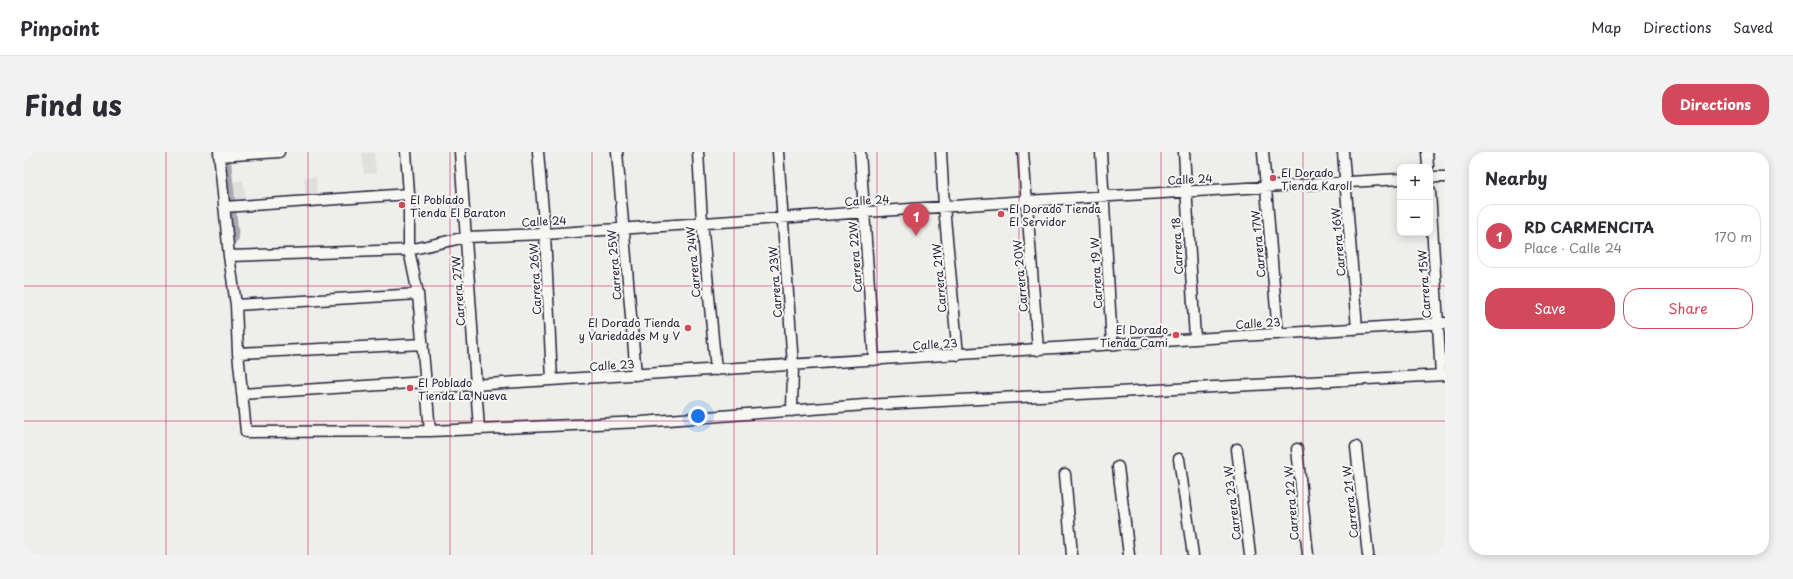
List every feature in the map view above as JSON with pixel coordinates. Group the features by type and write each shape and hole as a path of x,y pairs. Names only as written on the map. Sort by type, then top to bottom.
{"street":[{"path":"279,152 219,154 229,256 236,305 238,353 246,432 430,431 642,422 873,405 1443,375"},
{"path":"406,152 409,194 409,250 418,294 430,431"},
{"name":"Carrera 27W","path":"460,152 479,429"},
{"name":"Carrera 26W","path":"538,152 545,234 552,380"},
{"name":"Carrera 25W","path":"617,152 622,229 636,375"},
{"name":"Carrera 24W","path":"698,152 702,222 716,370"},
{"name":"Carrera 23W","path":"778,152 793,365 792,411"},
{"name":"Carrera 22W","path":"860,152 874,360"},
{"name":"Carrera 21W","path":"941,152 944,206 958,355"},
{"name":"Carrera 20W","path":"1023,152 1038,350"},
{"name":"Carrera 19 W","path":"1102,152 1112,345"},
{"name":"Carrera 18","path":"1184,152 1195,339"},
{"name":"Carrera 17W","path":"1263,152 1278,334"},
{"name":"Carrera 16W","path":"1343,152 1357,329"},
{"path":"1427,152 1428,164"},
{"path":"1433,177 1445,177"},
{"name":"Calle 24","path":"229,256 409,250 466,237 545,234 944,206 1397,179"},
{"path":"224,207 409,194"},
{"name":"Carrera 15W","path":"1431,200 1442,324 1443,375"},
{"path":"236,305 418,294"},
{"name":"Calle 23","path":"242,394 426,385 476,385 1442,324"},
{"path":"238,353 423,344"},
{"name":"Carrera 21 W","path":"1356,447 1368,555"},
{"name":"Carrera 23 W","path":"1238,449 1250,555"},
{"name":"Carrera 22 W","path":"1297,449 1308,555"},
{"path":"1179,458 1193,555"},
{"path":"1118,467 1129,555"},
{"path":"1065,474 1072,555"}],"shaded area":[{"path":"374,152 376,173 364,174 362,153"},
{"path":"316,177 317,195 306,195 304,178"},
{"path":"243,180 246,200 232,202 230,182"}],"waterway":[{"path":"224,152 233,238"}],"place":[{"name":"El Dorado Tienda Karoll","path":"1273,178"},
{"name":"El Poblado Tienda El Baraton","path":"402,205"},
{"name":"El Dorado Tienda El Servidor","path":"1001,214"},
{"name":"RD CARMENCITA","path":"916,236"},
{"name":"El Dorado Tienda y Variedades M y V","path":"688,328"},
{"name":"El Dorado Tienda Cami","path":"1176,335"},
{"name":"El Poblado Tienda La Nueva","path":"410,388"}]}
